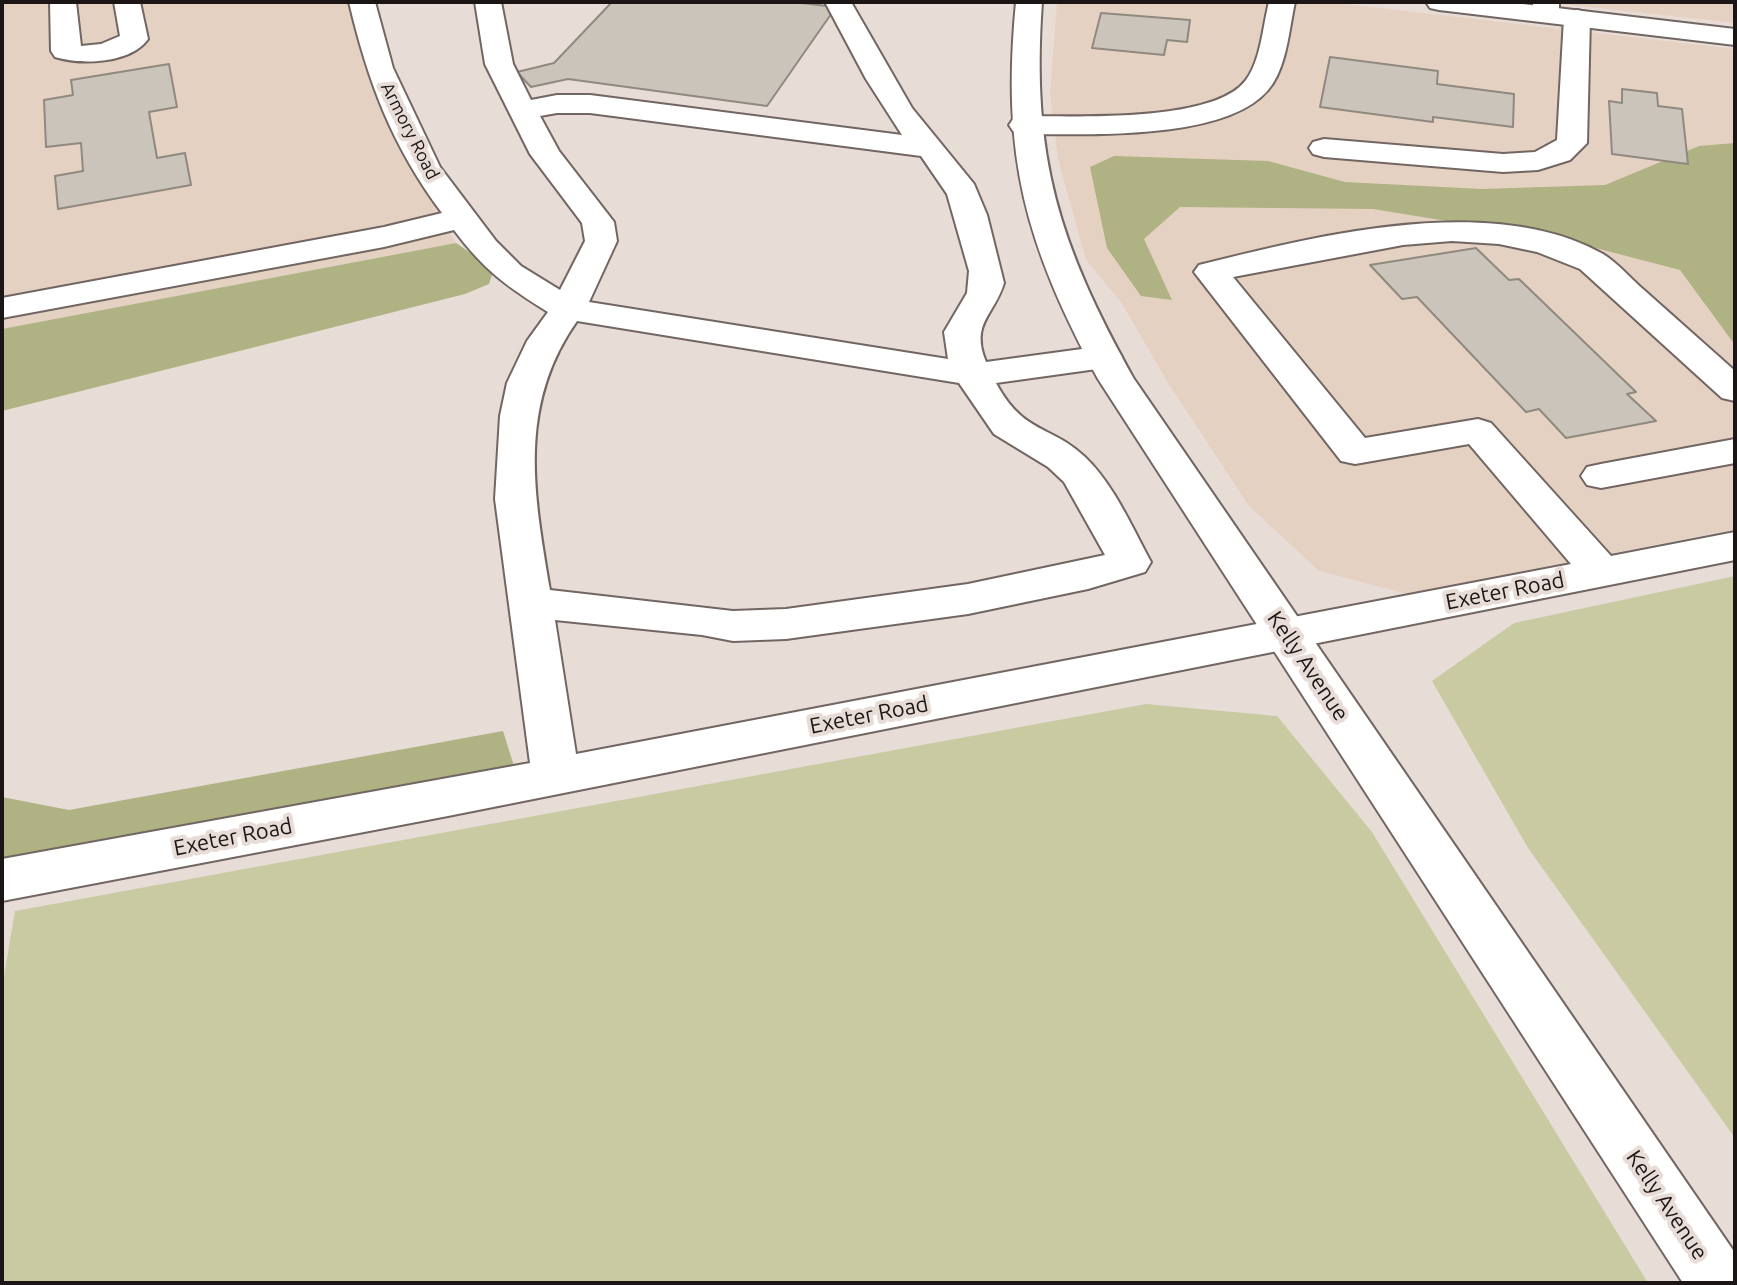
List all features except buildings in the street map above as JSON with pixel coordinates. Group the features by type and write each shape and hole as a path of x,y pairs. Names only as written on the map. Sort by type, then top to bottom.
{"main road":[{"path":"63,2 65,51 73,55 123,47 134,39 127,2"},
{"name":"Armory Road","path":"362,2 379,68 425,169 484,248 519,280 568,309"},
{"path":"488,2 499,64 545,154 598,222 601,241 568,309 545,341 525,383 519,416 515,499 556,776"},
{"path":"529,603 702,620 733,626 786,624 968,599 1088,575 1130,562 1082,480 1069,464 1008,427 964,355 960,333 968,314 984,295 988,280 965,196 944,162 887,92 838,2"},
{"name":"Kelly Avenue","path":"1029,2 1023,85 1024,125 1034,189 1066,284 1104,357 1719,1283"},
{"path":"1024,125 1139,123 1212,112 1245,100 1259,83 1282,2"},
{"path":"1439,2 1546,8 1577,18 1735,37"},
{"path":"1324,148 1503,163 1538,161 1559,154 1572,143 1577,18"},
{"path":"522,110 565,103 590,104 930,148"},
{"path":"2,308 384,237 461,218"},
{"path":"1601,572 1478,431 1355,452 1211,272 1442,229 1524,237 1566,249 1592,262 1735,390"},
{"path":"568,309 974,374 1104,357"},
{"path":"1601,476 1735,451"},
{"name":"Exeter Road","path":"2,880 556,776 1735,546"}],"shaded area":[{"path":"2,2 359,2 410,166 456,243 2,329"},
{"path":"1057,2 1328,2 1735,49 1735,529 1407,594 1319,571 1249,506 1168,383 1121,302 1086,260 1058,159 1050,94"},
{"path":"1542,2 1735,2 1735,23"}],"green space":[{"path":"1735,143 1735,345 1680,270 1569,241 1373,209 1180,207 1144,239 1172,300 1141,296 1107,248 1090,167 1114,156 1268,161 1345,182 1482,189 1605,185 1699,146"},
{"path":"456,243 494,269 489,284 465,294 2,411 2,329"},
{"path":"1735,576 1735,1138 1528,848 1432,681 1514,623"},
{"path":"1146,704 1277,716 1372,832 1648,1283 2,1283 2,988 15,911"},
{"path":"503,731 514,766 2,864 2,797 69,810"}]}
